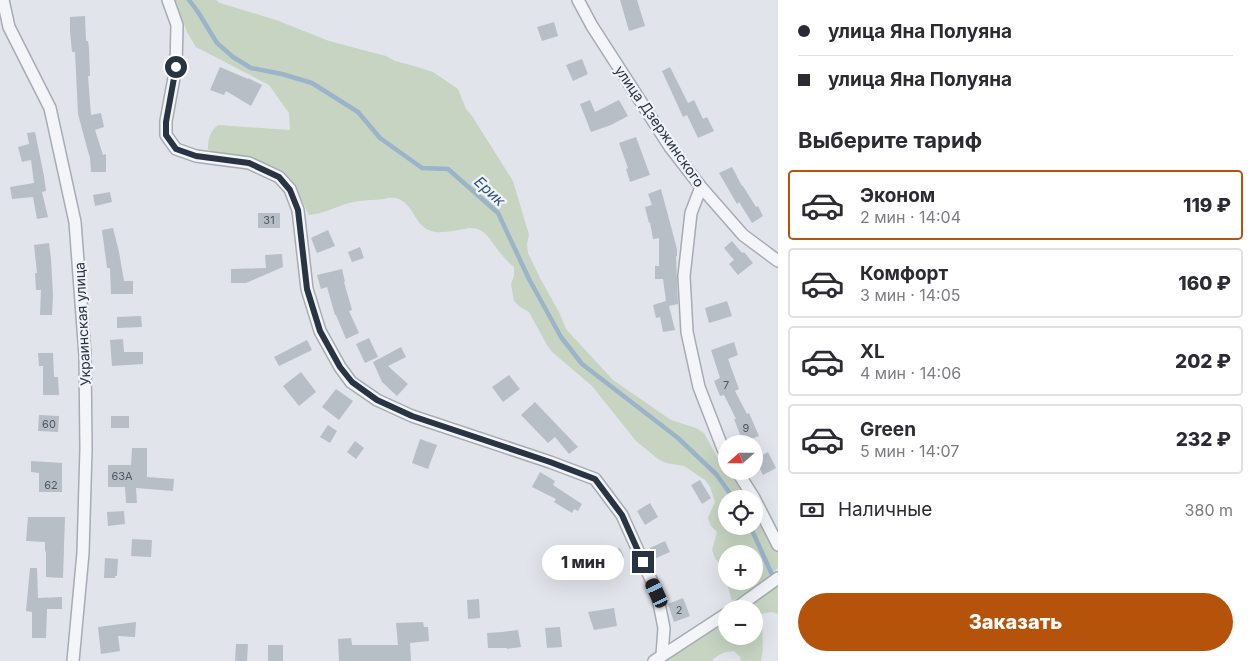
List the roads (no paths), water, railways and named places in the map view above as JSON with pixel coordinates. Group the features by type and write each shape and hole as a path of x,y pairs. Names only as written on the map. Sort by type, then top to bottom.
{"street":[{"name":"Украинская улица","path":"3,0 9,27 50,108 75,222 85,355 86,449 83,553 73,661"},
{"path":"168,0 177,25 176,67 166,122 166,135 176,149 196,156 249,163 279,177 290,190 298,210 307,289 320,331 340,367 352,382 377,400 412,416 595,479 622,515 657,593 664,628 658,658"},
{"name":"улица Дзержинского","path":"578,0 592,26 670,147 743,235 778,261"},
{"path":"702,187 691,213 684,276 687,332 699,387 718,436"},
{"path":"743,480 778,545"},
{"path":"747,600 778,578"},
{"path":"658,658 718,619"}],"waterway":[{"name":"Ерик","path":"189,0 217,43 233,57 251,68 282,74 312,83 358,112 380,138 422,168 448,169 498,213 529,279 561,337 582,364 678,438 716,474 728,490"},
{"name":"Ерик","path":"754,535 774,579"}]}
